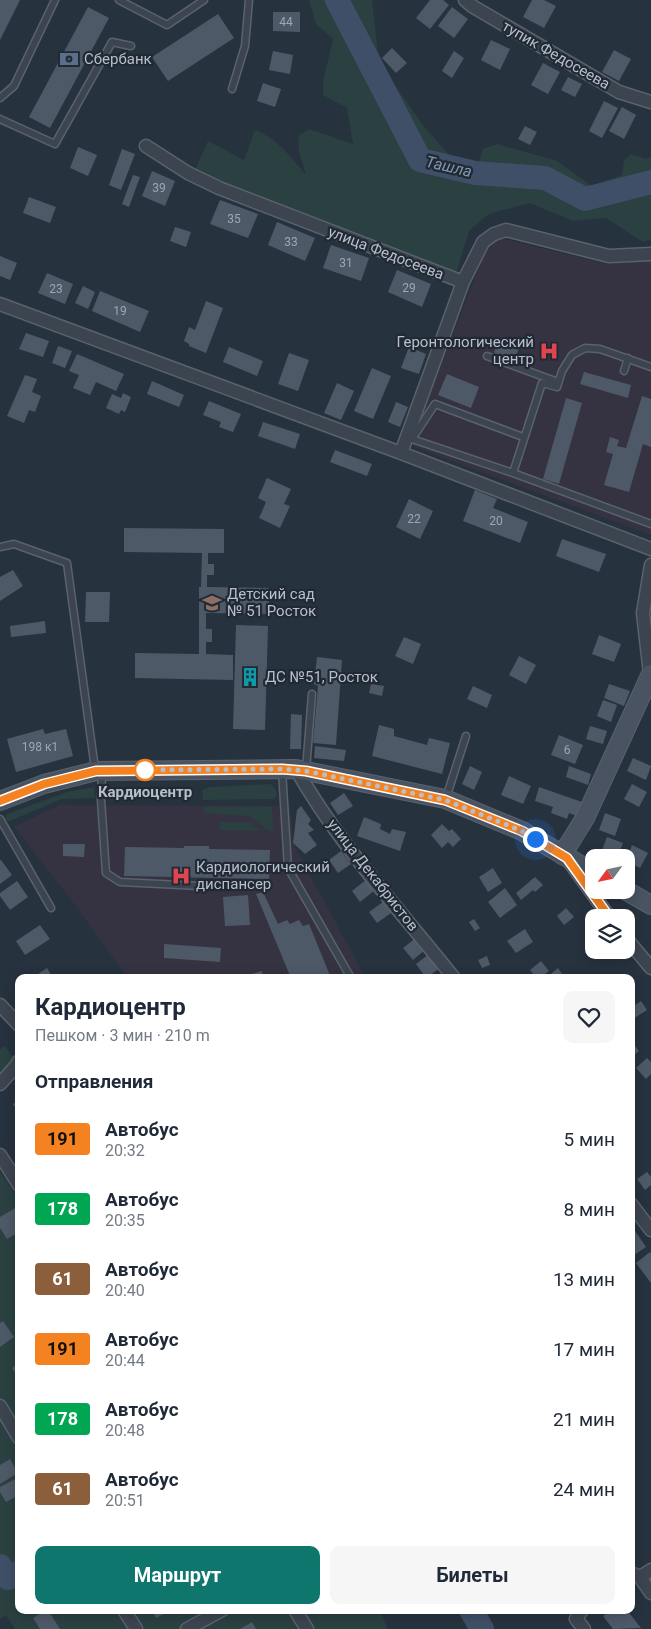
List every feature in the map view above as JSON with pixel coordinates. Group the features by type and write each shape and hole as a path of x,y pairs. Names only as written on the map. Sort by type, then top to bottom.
{"street":[{"name":"тупик Федосеева","path":"465,0 472,6 619,92 651,102"},
{"name":"улица Федосеева","path":"146,146 188,172 219,188 463,282 401,452"},
{"path":"463,282 483,242 494,234 506,230 609,256 651,254"},
{"path":"0,304 401,452 651,549"},
{"path":"565,856 585,818 651,674 643,613 651,565"},
{"path":"0,801 44,784 99,771 294,770 445,800 522,831 585,868"},
{"name":"улица Декабристов","path":"294,770 311,797 353,852 451,974"},
{"path":"565,856 603,909"},
{"path":"635,895 651,904"},
{"path":"635,949 651,968"},
{"path":"0,1005 15,1021"},
{"path":"0,1084 15,1067"},
{"path":"0,1155 15,1178"},
{"path":"635,1209 651,1230"},
{"path":"0,1406 15,1431"},
{"path":"651,1570 635,1575 651,1593"},
{"path":"127,1614 136,1629"},
{"path":"188,1629 215,1614"},
{"path":"298,1614 307,1629"},
{"path":"579,1614 576,1619 584,1629"}],"lane":[{"path":"0,98 14,86 55,0"},
{"path":"119,0 130,3 167,25 204,0"},
{"path":"232,89 245,46 249,0"},
{"path":"0,119 55,144 112,42 132,46"},
{"path":"513,473 542,383 557,387 562,371 572,355 585,348 600,349 651,367"},
{"path":"487,356 558,382"},
{"path":"624,371 628,358"},
{"path":"524,437 435,404 412,439 513,473 651,524"},
{"path":"0,547 14,544 68,563 99,771 106,873 120,882 200,886"},
{"path":"312,694 294,770 288,868 349,974"},
{"path":"445,800 466,736"},
{"path":"0,819 52,908"}],"shaded area":[{"name":"Геронтологический центр","path":"499,238 609,264 651,260 651,535 414,447 412,439 487,247"},
{"name":"Кардиологический диспансер","path":"60,805 290,806 293,843 363,974 125,974 69,897 14,827"}],"green space":[{"path":"309,0 372,0 379,62 425,128 455,161 477,166 483,149 497,144 557,161 592,186 622,175 624,160 631,154 646,159 651,156 651,239 643,242 606,218 573,221 530,203 489,214 469,231 456,274 194,172 208,141 244,160 255,130 277,143 306,175 299,151 298,136 309,129 353,144 347,108 323,95 323,82 333,39 316,24"},
{"path":"271,784 276,790 277,796 274,799 203,800 202,790 210,787"},
{"path":"94,787 95,798 62,799 10,821 5,819 7,814 67,792"},
{"path":"167,787 191,787 192,799 160,798 155,795 155,791"},
{"path":"204,807 272,807 273,830 269,831 249,816 204,813"},
{"path":"219,822 248,822 261,831 220,830"},
{"path":"5,1046 15,1060 0,1075 0,1049"},
{"path":"0,1172 15,1194 15,1614 382,1614 387,1629 15,1629 6,1615 0,1619"}],"building":[{"path":"0,0 20,0 0,40"},
{"path":"430,0 443,0 449,5 430,29 416,18"},
{"path":"532,0 544,0 556,6 544,28 523,17"},
{"path":"88,7 109,18 50,128 29,117"},
{"path":"452,7 468,19 454,38 438,26"},
{"path":"273,12 300,12 300,32 273,31"},
{"path":"218,14 234,38 168,81 152,57"},
{"path":"491,40 510,49 500,70 481,60"},
{"path":"392,48 407,63 396,73 382,58"},
{"path":"614,50 631,59 619,81 602,72"},
{"path":"273,51 293,55 290,74 269,70"},
{"path":"454,51 464,58 452,78 442,71"},
{"path":"543,63 560,72 548,94 531,85"},
{"path":"568,77 582,84 575,97 561,90"},
{"path":"263,83 281,89 275,107 257,101"},
{"path":"604,101 618,108 602,138 589,131"},
{"path":"622,107 636,115 624,139 609,131"},
{"path":"525,126 537,132 530,145 518,139"},
{"path":"78,147 97,155 88,176 70,168"},
{"path":"122,149 135,154 121,190 109,185"},
{"path":"152,171 175,181 165,206 142,196"},
{"path":"133,175 140,177 129,207 122,204"},
{"path":"29,197 56,207 50,223 23,213"},
{"path":"220,200 258,214 248,238 210,224"},
{"path":"277,222 315,238 305,261 268,245"},
{"path":"175,227 191,232 186,247 170,241"},
{"path":"331,245 369,258 361,281 323,268"},
{"path":"0,256 17,263 10,280 0,276"},
{"path":"397,270 431,284 422,307 388,292"},
{"path":"47,273 73,284 65,304 38,293"},
{"path":"83,286 95,292 88,309 75,303"},
{"path":"100,291 149,311 140,332 92,311"},
{"path":"206,301 223,308 206,353 189,346 184,341 189,327 195,330"},
{"path":"26,333 49,341 43,357 19,349"},
{"path":"498,340 519,347 515,360 494,353"},
{"path":"58,346 72,351 65,368 52,363"},
{"path":"229,347 263,361 257,376 223,362"},
{"path":"409,347 426,354 419,374 401,368"},
{"path":"289,353 309,360 298,391 278,384"},
{"path":"77,354 124,374 116,391 96,382 90,395 73,388 79,375 69,371"},
{"path":"372,368 391,376 373,419 354,411"},
{"path":"584,372 631,385 628,398 580,384"},
{"path":"447,374 479,387 471,408 438,395"},
{"path":"25,375 37,379 32,392 41,396 35,412 29,410 24,423 7,416"},
{"path":"152,381 184,395 179,407 147,394"},
{"path":"337,383 354,391 341,420 324,413"},
{"path":"123,393 131,397 125,412 121,410 119,414 106,408 112,394 121,398"},
{"path":"642,396 651,399 651,447 643,444 629,492 604,485 613,454 606,452 610,437 619,440 617,446 626,448"},
{"path":"566,398 582,403 559,484 543,479"},
{"path":"209,401 241,414 233,432 219,427 221,422 203,415"},
{"path":"396,402 408,407 400,427 388,422"},
{"path":"263,422 300,434 295,449 258,436"},
{"path":"335,450 372,464 367,476 330,462"},
{"path":"267,478 291,489 284,504 290,506 280,528 259,518 266,502 258,498"},
{"path":"475,490 497,499 493,508 528,522 520,543 463,521"},
{"path":"409,499 433,511 420,539 396,527"},
{"path":"124,528 224,529 224,553 208,553 208,564 214,564 214,575 207,575 207,587 269,588 269,614 206,613 206,629 212,629 212,642 206,642 206,654 233,655 233,680 135,678 135,653 199,654 199,587 201,587 202,553 124,552"},
{"path":"562,539 606,554 599,572 556,556"},
{"path":"13,570 23,586 0,601 0,577"},
{"path":"86,592 110,592 109,622 85,622"},
{"path":"45,621 46,633 11,637 10,626"},
{"name":"ДС №51, Росток","path":"236,625 268,626 265,730 233,729"},
{"path":"599,635 621,644 614,662 592,654"},
{"path":"404,637 421,644 413,664 395,656"},
{"path":"519,656 536,665 526,684 509,675"},
{"path":"317,657 342,660 336,745 313,743 318,686 314,684"},
{"path":"371,684 384,686 382,696 369,693"},
{"path":"609,684 630,691 624,706 604,698"},
{"path":"473,686 492,695 487,708 467,699"},
{"path":"603,700 617,705 611,722 597,716"},
{"path":"291,714 302,715 301,749 290,749"},
{"path":"379,725 394,729 394,736 427,745 429,738 450,743 442,774 372,756"},
{"path":"590,726 607,731 603,744 586,739"},
{"path":"43,729 45,734 66,729 73,756 16,772 7,739"},
{"path":"559,735 583,745 575,764 551,755"},
{"path":"315,746 346,750 344,761 314,758"},
{"path":"633,758 651,766 646,780 627,771"},
{"path":"470,766 482,772 474,790 462,784"},
{"path":"569,766 591,774 588,785 566,777"},
{"path":"509,776 531,786 523,804 501,795"},
{"path":"632,784 647,792 639,807 624,799"},
{"path":"539,787 582,802 577,816 569,813 567,819 551,813 553,807 535,801"},
{"path":"344,793 353,806 338,815 330,803"},
{"path":"301,806 311,820 308,824 314,830 308,833 317,845 305,854 293,843 297,810"},
{"path":"605,813 621,819 615,836 599,830"},
{"path":"364,817 381,824 380,829 390,834 392,829 406,832 400,851 357,836"},
{"path":"442,824 449,831 452,829 461,839 453,847 448,842 442,848 431,835"},
{"path":"607,837 623,843 621,849 602,849"},
{"path":"63,844 85,844 84,857 63,856"},
{"path":"632,845 648,853 640,868 635,866 635,849 630,849"},
{"path":"184,846 209,846 209,849 270,850 269,879 124,876 125,847 184,848"},
{"path":"341,851 351,864 338,873 329,860"},
{"path":"0,860 12,875 0,884"},
{"path":"493,868 502,883 488,892 479,877"},
{"path":"535,877 543,885 535,892 533,890 521,900 516,893"},
{"path":"367,879 375,890 360,902 352,891"},
{"path":"17,881 28,897 10,910 0,896 0,893"},
{"path":"505,888 517,905 500,918 488,902"},
{"path":"263,892 278,924 287,920 290,924 299,920 303,926 309,924 329,974 289,974 256,894"},
{"path":"248,895 250,925 225,926 223,897"},
{"path":"383,902 391,913 377,923 369,912"},
{"path":"566,908 574,917 564,925 557,916"},
{"path":"474,919 480,928 475,931 469,922"},
{"path":"40,925 50,939 25,955 16,941"},
{"path":"525,929 533,942 516,953 507,941"},
{"path":"417,937 426,949 413,960 403,948"},
{"path":"164,944 221,948 220,962 164,958"},
{"path":"429,954 440,968 432,974 423,974 416,964"},
{"path":"487,956 490,965 482,968 478,960"},
{"path":"541,961 549,971 545,974 533,974 530,970"},
{"path":"47,968 51,974 38,974"},
{"path":"558,968 562,974 551,974"},
{"path":"262,971 262,974 252,974"},
{"path":"641,1001 647,1010 635,1018 635,1005"},
{"path":"635,1046 639,1051 635,1054"},
{"path":"647,1058 651,1062 651,1074 646,1079 636,1068"},
{"path":"647,1172 651,1177 651,1185 645,1190 637,1179"},
{"path":"15,1208 15,1234 7,1239 0,1228 0,1217"},
{"path":"635,1231 646,1247 635,1254"},
{"path":"651,1253 651,1283 636,1263"},
{"path":"3,1321 14,1337 0,1347 0,1323"},
{"path":"10,1459 15,1468 15,1475 0,1484 0,1465"},
{"path":"15,1479 15,1497 6,1502 0,1492 0,1487"},
{"path":"40,1614 51,1614 60,1629 40,1629 33,1618"},
{"path":"154,1614 164,1614 156,1618"},
{"path":"606,1614 630,1614 641,1628 613,1629 603,1616"},
{"path":"252,1622 256,1629 240,1629"}],"waterway":[{"name":"Ташла","path":"337,0 420,160 475,173 545,178 585,199 651,182"},
{"path":"0,1566 3,1574 8,1578 15,1574"},
{"path":"473,1614 482,1629"}],"bus line":[{"name":"191","path":"0,801 44,784 96,771 296,769 445,800 522,831 567,858 602,909"}],"place":[{"name":"Сбербанк","path":"69,59"},
{"name":"Геронтологический центр","path":"549,351"},
{"name":"Детский сад № 51 Росток","path":"212,603"},
{"name":"ДС №51, Росток","path":"250,677"},
{"name":"Кардиоцентр","path":"145,770"},
{"name":"Кардиологический диспансер","path":"181,876"}],"route":[{"path":"145,770 296,769 445,800 522,831 535,839"}]}
